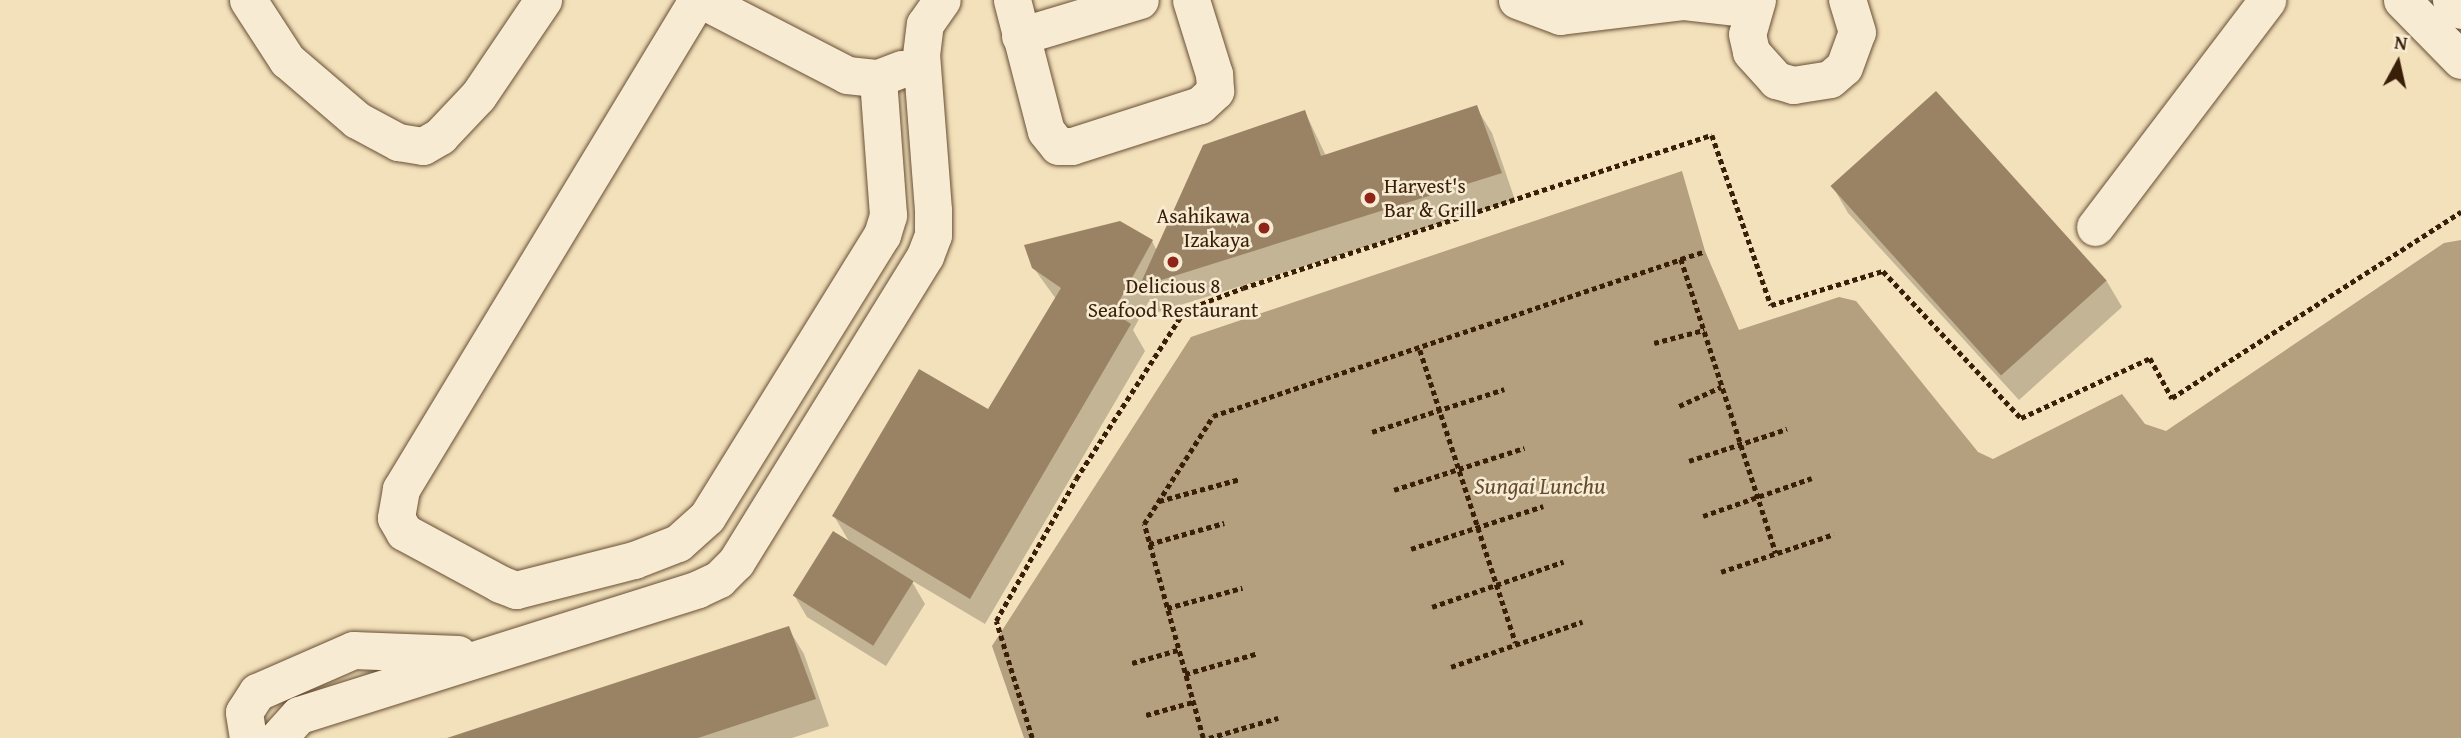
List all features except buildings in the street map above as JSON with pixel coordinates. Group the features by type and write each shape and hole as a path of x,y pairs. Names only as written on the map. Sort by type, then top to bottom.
{"street":[{"path":"248,0 287,60 357,120 398,142 422,145 440,136 478,96 543,0"},
{"path":"878,78 885,225 875,251 707,517 678,543 634,560 516,590 404,532 396,506 401,489 699,0 847,75 878,78 921,55"},
{"path":"278,738 299,715 532,642 719,579 736,562 925,257 933,235 921,55 925,24 942,0"},
{"path":"1012,0 1046,131 1058,146 1072,146 1200,106 1215,91 1214,74 1191,0"},
{"path":"1020,36 1140,0"},
{"path":"1517,0 1560,16 1684,1 1755,4 1747,34 1761,68 1776,80 1812,85 1844,67 1854,50 1857,32 1847,0"},
{"path":"2095,227 2267,0"},
{"path":"2402,0 2461,60"},
{"path":"2451,0 2461,10"},
{"path":"804,363 844,387"},
{"path":"516,590 532,642"},
{"path":"248,738 244,712 257,692 362,648 483,657"},
{"path":"333,658 331,682 344,701"}],"path":[{"path":"1032,738 996,621 1076,478 1185,310 1243,288 1712,135 1771,304 1883,271 2021,418 2150,358 2172,398 2461,212"},
{"path":"1203,738 1144,524 1213,416 1420,350 1705,251"},
{"path":"1681,259 1776,553"},
{"path":"1654,343 1704,330"},
{"path":"1420,350 1516,643"},
{"path":"1679,406 1721,387"},
{"path":"1372,432 1504,389"},
{"path":"1689,461 1787,429"},
{"path":"1394,491 1524,448"},
{"path":"1703,516 1812,478"},
{"path":"1158,501 1240,479"},
{"path":"1410,549 1543,506"},
{"path":"1149,544 1224,523"},
{"path":"1721,572 1834,534"},
{"path":"1432,607 1563,562"},
{"path":"1167,608 1242,588"},
{"path":"1451,667 1582,622"},
{"path":"1132,663 1178,650"},
{"path":"1185,674 1258,653"},
{"path":"1146,715 1193,702"},
{"path":"1209,738 1278,718"}],"water":[{"name":"Sungai Lunchu","path":"1682,171 1705,251 1739,330 1839,297 1856,301 1978,452 1993,459 2122,394 2145,424 2166,431 2444,243 2461,240 2461,738 1024,738 992,646 1191,337"}],"place":[{"name":"Harvest's Bar & Grill","path":"1370,198"},
{"name":"Asahikawa Izakaya","path":"1264,228"},
{"name":"Delicious 8 Seafood Restaurant","path":"1173,262"}]}
